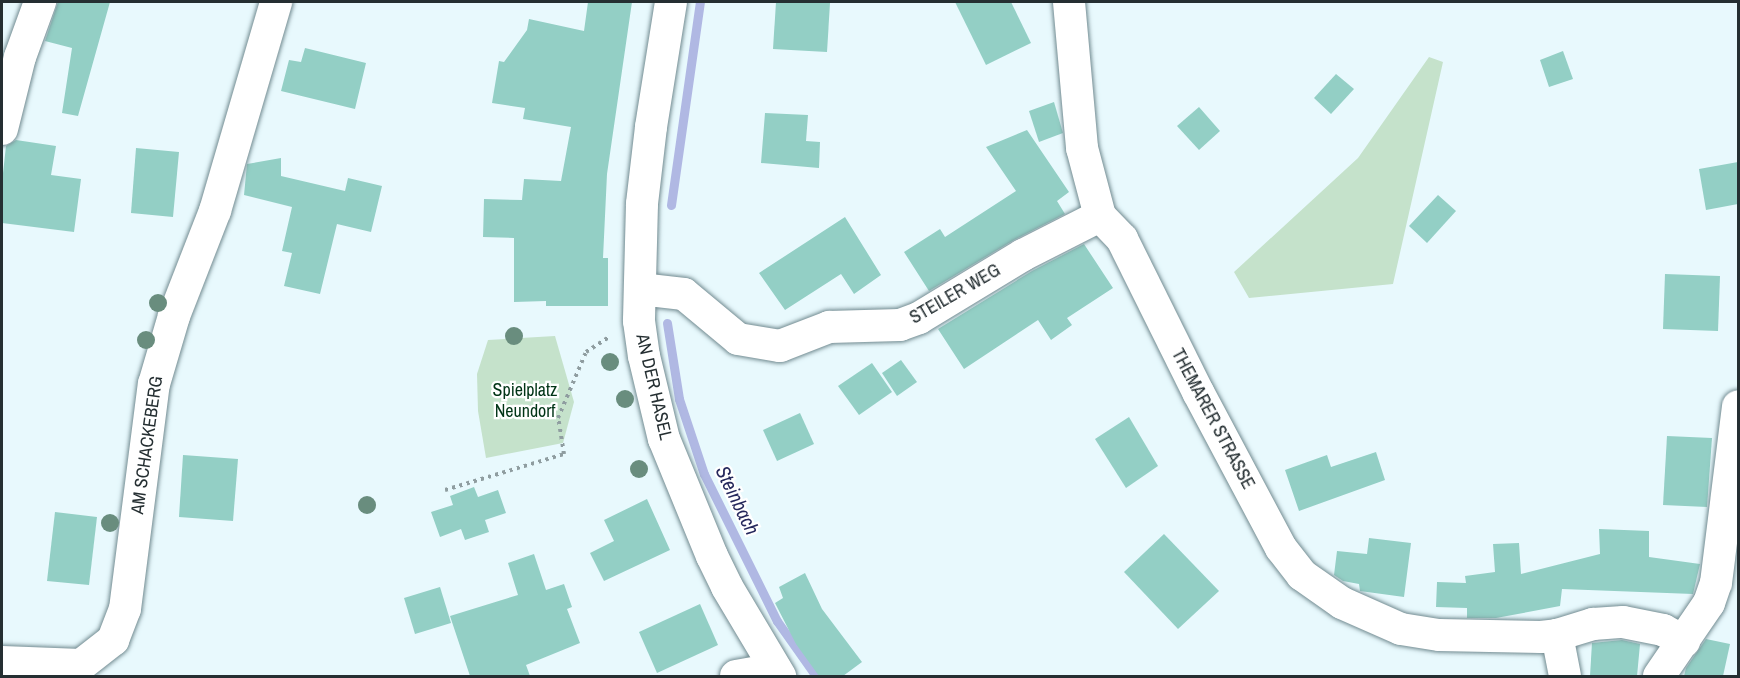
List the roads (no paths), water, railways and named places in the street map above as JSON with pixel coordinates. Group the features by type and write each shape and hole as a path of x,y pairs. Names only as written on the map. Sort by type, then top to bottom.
{"street":[{"path":"2,129 20,57 40,2"},
{"name":"AM SCHACKEBERG","path":"2,662 105,666 125,609 154,384 174,316 215,211 276,2"},
{"name":"AN DER HASEL","path":"671,2 642,204 639,321 644,356 664,439 727,587 778,673"},
{"name":"THEMARER STRASSE","path":"1069,2 1082,148 1100,216 1122,239 1198,392 1281,548 1302,575 1342,603 1401,629 1439,635 1541,637 1557,635 1593,624 1623,622 1663,630 1684,641"},
{"name":"STEILER WEG","path":"640,289 684,294 738,339 780,346 829,327 900,325 919,318 1023,255 1100,216"},
{"path":"1659,676 1709,603 1716,583 1738,406"},
{"path":"1557,635 1565,676"},
{"path":"736,676 778,673"}],"waterway":[{"name":"Steinbach","path":"671,205 700,2"},
{"name":"Steinbach","path":"667,323 679,399 704,474 777,621 816,676"}],"park label":[{"name":"Spielplatz Neundorf","path":"525,401"}]}
